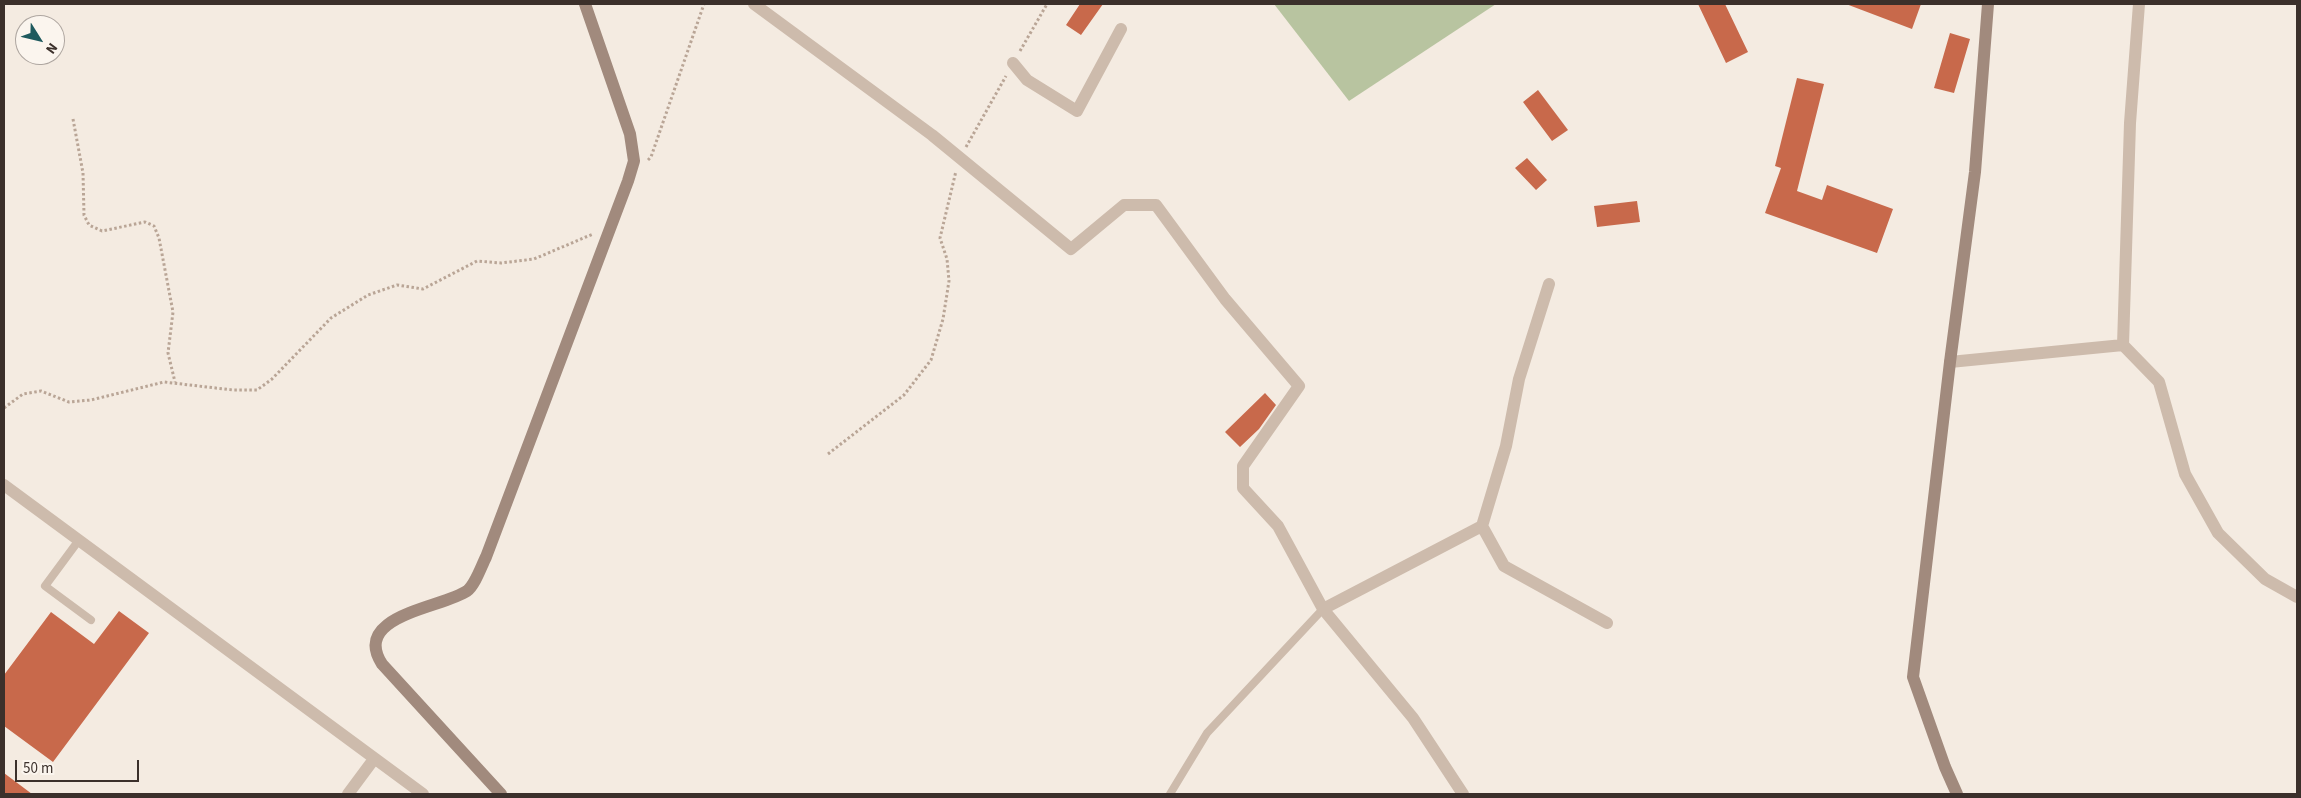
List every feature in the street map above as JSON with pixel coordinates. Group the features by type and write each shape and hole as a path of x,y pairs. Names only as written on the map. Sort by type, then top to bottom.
{"street":[{"path":"500,794 382,664 375,653 374,640 381,630 416,609 456,597 469,590 486,557 634,161 630,134 585,4"},
{"path":"754,4 932,135 1071,249 1124,205 1156,206 1225,299 1300,386 1243,466 1243,488 1278,526 1323,609 1413,718 1463,794"},
{"path":"1957,794 1944,767 1913,677 1950,362 1975,172 1988,4"},
{"path":"2139,4 2130,123 2122,345 2158,382 2185,474 2218,533 2265,580 2297,597"},
{"path":"1013,63 1027,80 1077,111 1121,29"},
{"path":"1549,284 1519,379 1506,446 1482,526 1504,566 1607,623"},
{"path":"1950,362 2122,345"},
{"path":"4,485 423,794"},
{"path":"1323,609 1482,526"},
{"path":"348,794 374,759"}],"lane":[{"path":"79,540 46,586 91,620"},
{"path":"1170,794 1207,733 1323,609"}],"path":[{"path":"645,163 651,157 704,4"},
{"path":"828,454 904,395 931,360 943,319 949,280 947,258 940,238 960,158 1047,4"},
{"path":"73,119 83,173 84,215 89,225 102,231 146,222 154,226 160,238 173,312 168,353 175,382"},
{"path":"4,408 23,394 41,391 69,402 91,400 164,382 233,390 257,390 272,380 331,318 368,295 397,285 423,288 477,261 501,263 534,259 609,227"}],"green space":[{"path":"1274,4 1496,4 1349,101"}],"building":[{"path":"1080,4 1103,4 1081,35 1066,25"},
{"path":"1698,4 1725,4 1748,52 1726,63"},
{"path":"1846,4 1921,4 1912,29"},
{"path":"1950,33 1970,39 1954,93 1934,88"},
{"path":"1797,78 1824,84 1797,191 1822,200 1827,185 1893,209 1877,253 1765,213 1781,168 1775,166"},
{"path":"1538,90 1568,130 1552,141 1523,102"},
{"path":"1527,158 1547,180 1536,190 1515,168"},
{"path":"1637,201 1640,222 1597,227 1594,206"},
{"path":"1265,393 1276,405 1259,429 1240,447 1225,432"},
{"path":"119,611 149,633 53,762 4,726 4,675 51,612 94,644"},
{"path":"4,773 32,794 4,794"}]}
